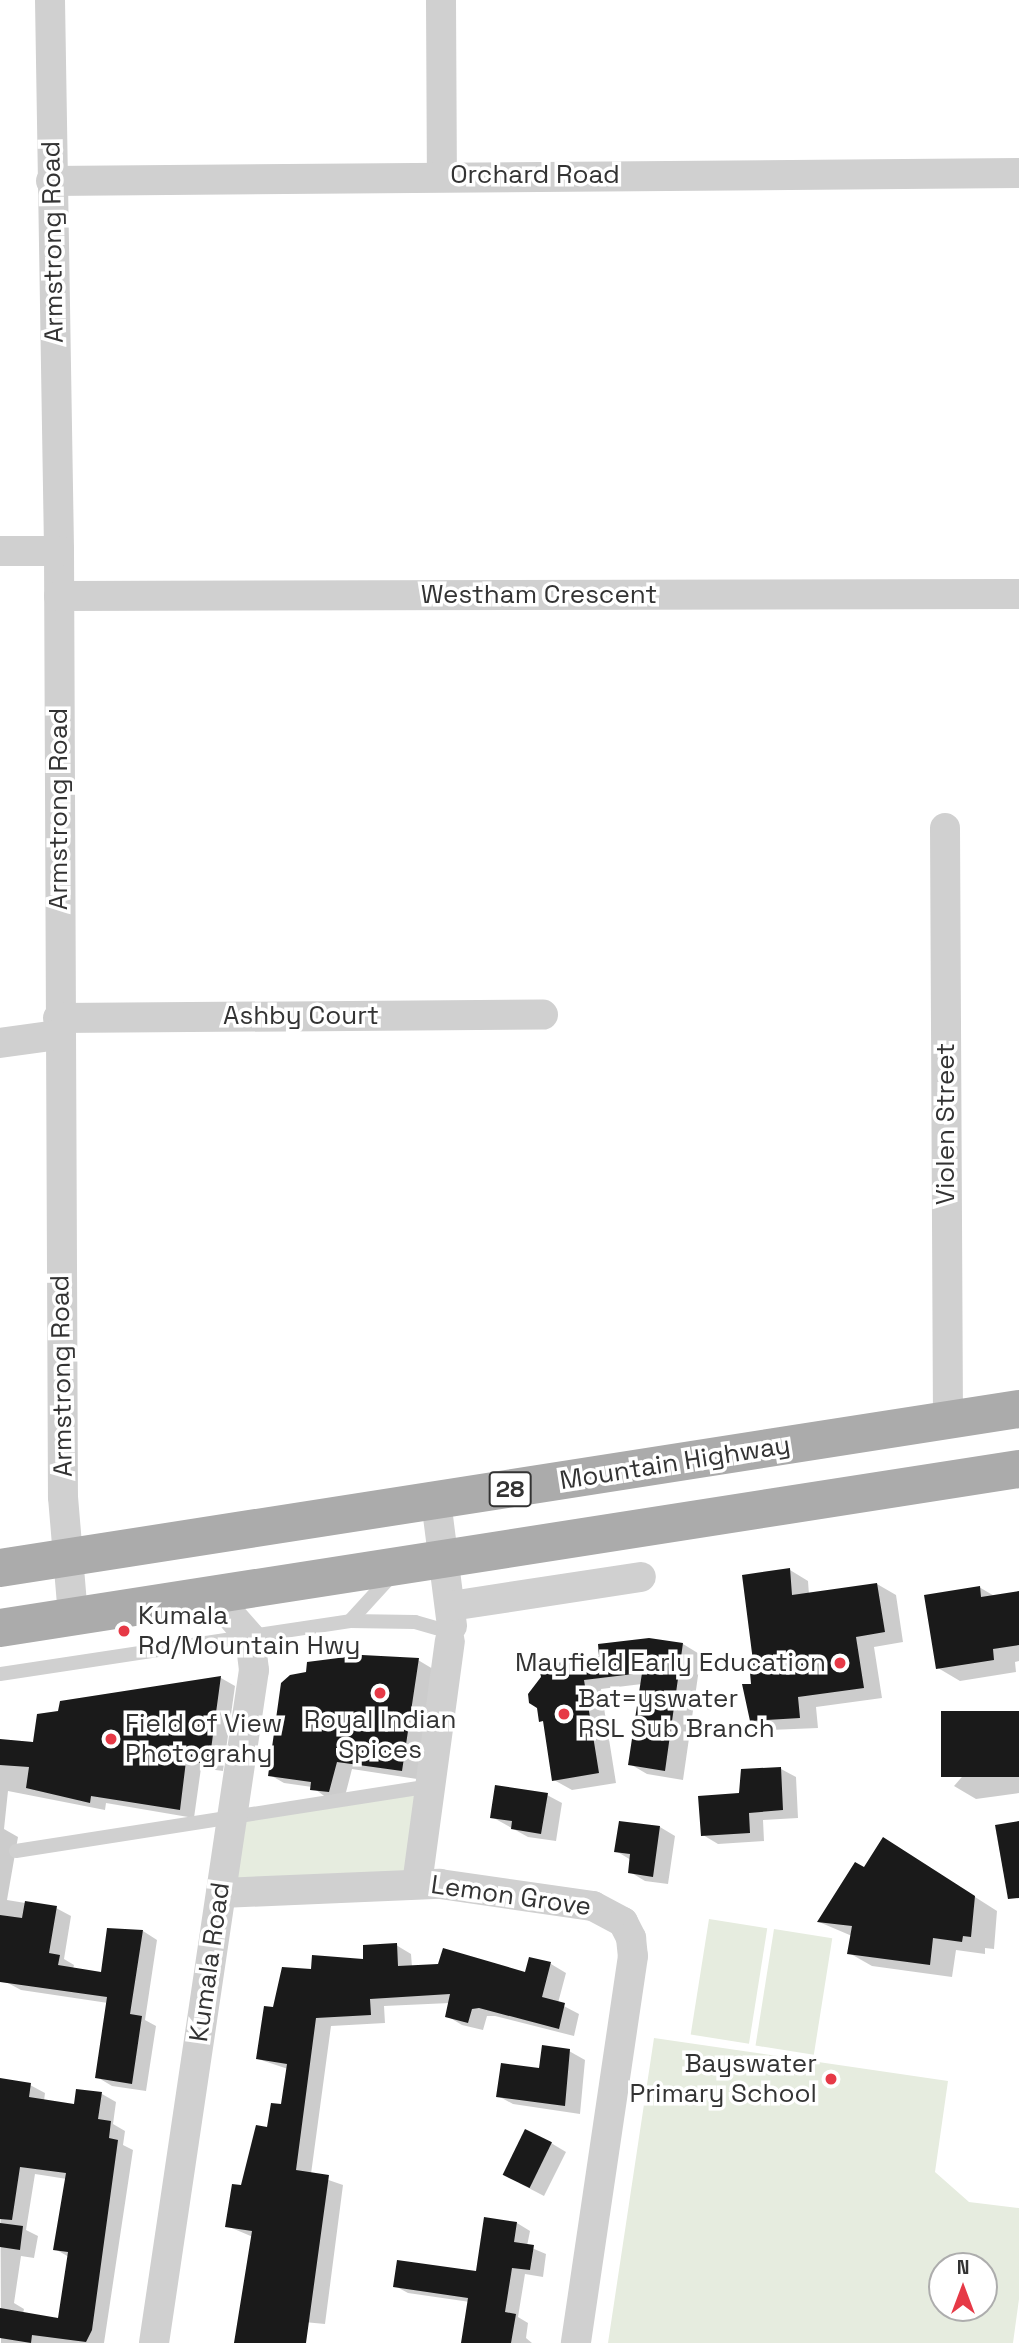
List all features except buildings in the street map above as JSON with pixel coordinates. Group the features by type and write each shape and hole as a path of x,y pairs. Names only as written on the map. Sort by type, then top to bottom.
{"main road":[{"name":"Mountain Highway","path":"0,1568 1019,1409"},
{"name":"28","path":"0,1628 1019,1469"}],"street":[{"name":"Armstrong Road","path":"50,0 59,551 58,1026 65,1557 72,1617"},
{"path":"441,0 442,176"},
{"name":"Orchard Road","path":"51,181 1019,173"},
{"path":"0,551 59,551"},
{"name":"Westham Crescent","path":"59,596 1019,594"},
{"name":"Violen Street","path":"945,828 948,1420"},
{"name":"Ashby Court","path":"0,1043 58,1026 543,1015"},
{"name":"Lemon Grove","path":"417,1884 451,1626 446,1558 436,1501"},
{"path":"451,1626 641,1577"},
{"path":"213,1595 250,1637"},
{"name":"Kumala Road","path":"154,2343 254,1670 250,1637"},
{"name":"Lemon Grove","path":"221,1893 417,1884 606,1910 629,1929 633,1956 576,2343"}],"lane":[{"path":"350,1621 400,1566"},
{"path":"0,1674 350,1621 402,1620 451,1626"},
{"path":"16,1851 431,1786"}],"shaded area":[{"path":"431,1786 417,1884 221,1893 231,1817"},
{"path":"709,1919 767,1928 749,2044 691,2035"},
{"path":"774,1929 832,1938 814,2055 756,2046"},
{"path":"654,2038 948,2081 935,2172 969,2202 1019,2208 1019,2299 1013,2343 608,2343"}],"place":[{"name":"Kumala Rd/Mountain Hwy","path":"124,1631"},
{"name":"Mayfield Early Education","path":"840,1663"},
{"name":"Royal Indian Spices","path":"380,1693"},
{"name":"Bat=yswater RSL Sub Branch","path":"564,1714"},
{"name":"Field of View Photograhy","path":"111,1739"},
{"name":"Bayswater Primary School","path":"831,2079"}]}
